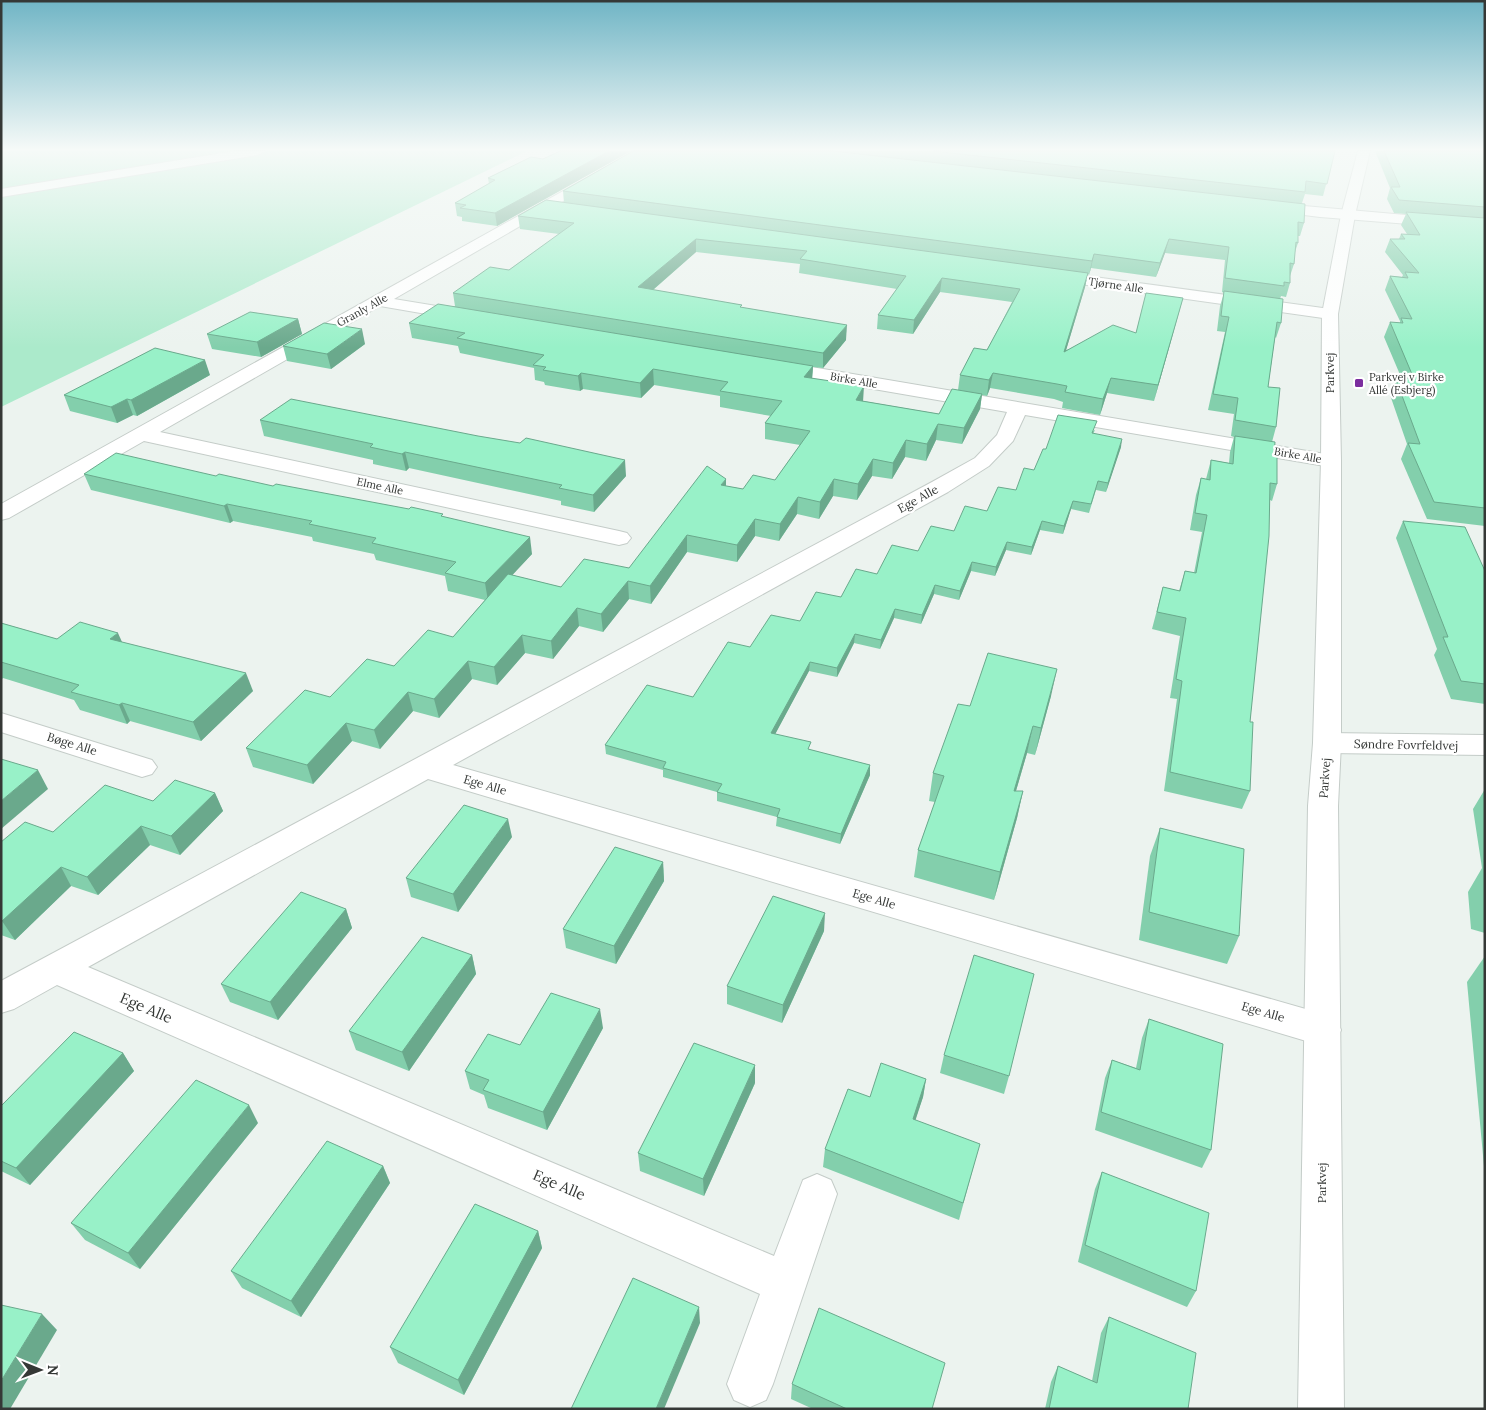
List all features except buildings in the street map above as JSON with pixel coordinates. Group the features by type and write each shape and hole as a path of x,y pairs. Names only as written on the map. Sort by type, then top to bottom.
{"street":[{"name":"Granly Alle","path":"1,513 527,217"},
{"name":"Parkvej","path":"1321,1409 1323,806 1328,743 1331,461 1330,314 1348,217"},
{"path":"1370,217 1485,226"},
{"name":"Tjørne Alle","path":"1039,274 1330,314"},
{"path":"377,300 484,318"},
{"name":"Birke Alle","path":"755,364 1331,461"},
{"name":"Ege Alle","path":"1,998 924,496 982,462 1006,437 1018,408"},
{"name":"Elme Alle","path":"142,434 619,538"},
{"name":"Bøge Alle","path":"1,722 142,767"},
{"name":"Søndre Fovrfeldvej","path":"1328,743 1485,745"},
{"name":"Ege Alle","path":"426,768 1323,1030"},
{"name":"Ege Alle","path":"56,969 786,1284"},
{"path":"750,1384 817,1194"}],"green space":[{"path":"1,217 392,217 1,407"}],"place":[{"name":"Parkvej v Birke Allé (Esbjerg)","path":"1359,383"}]}
